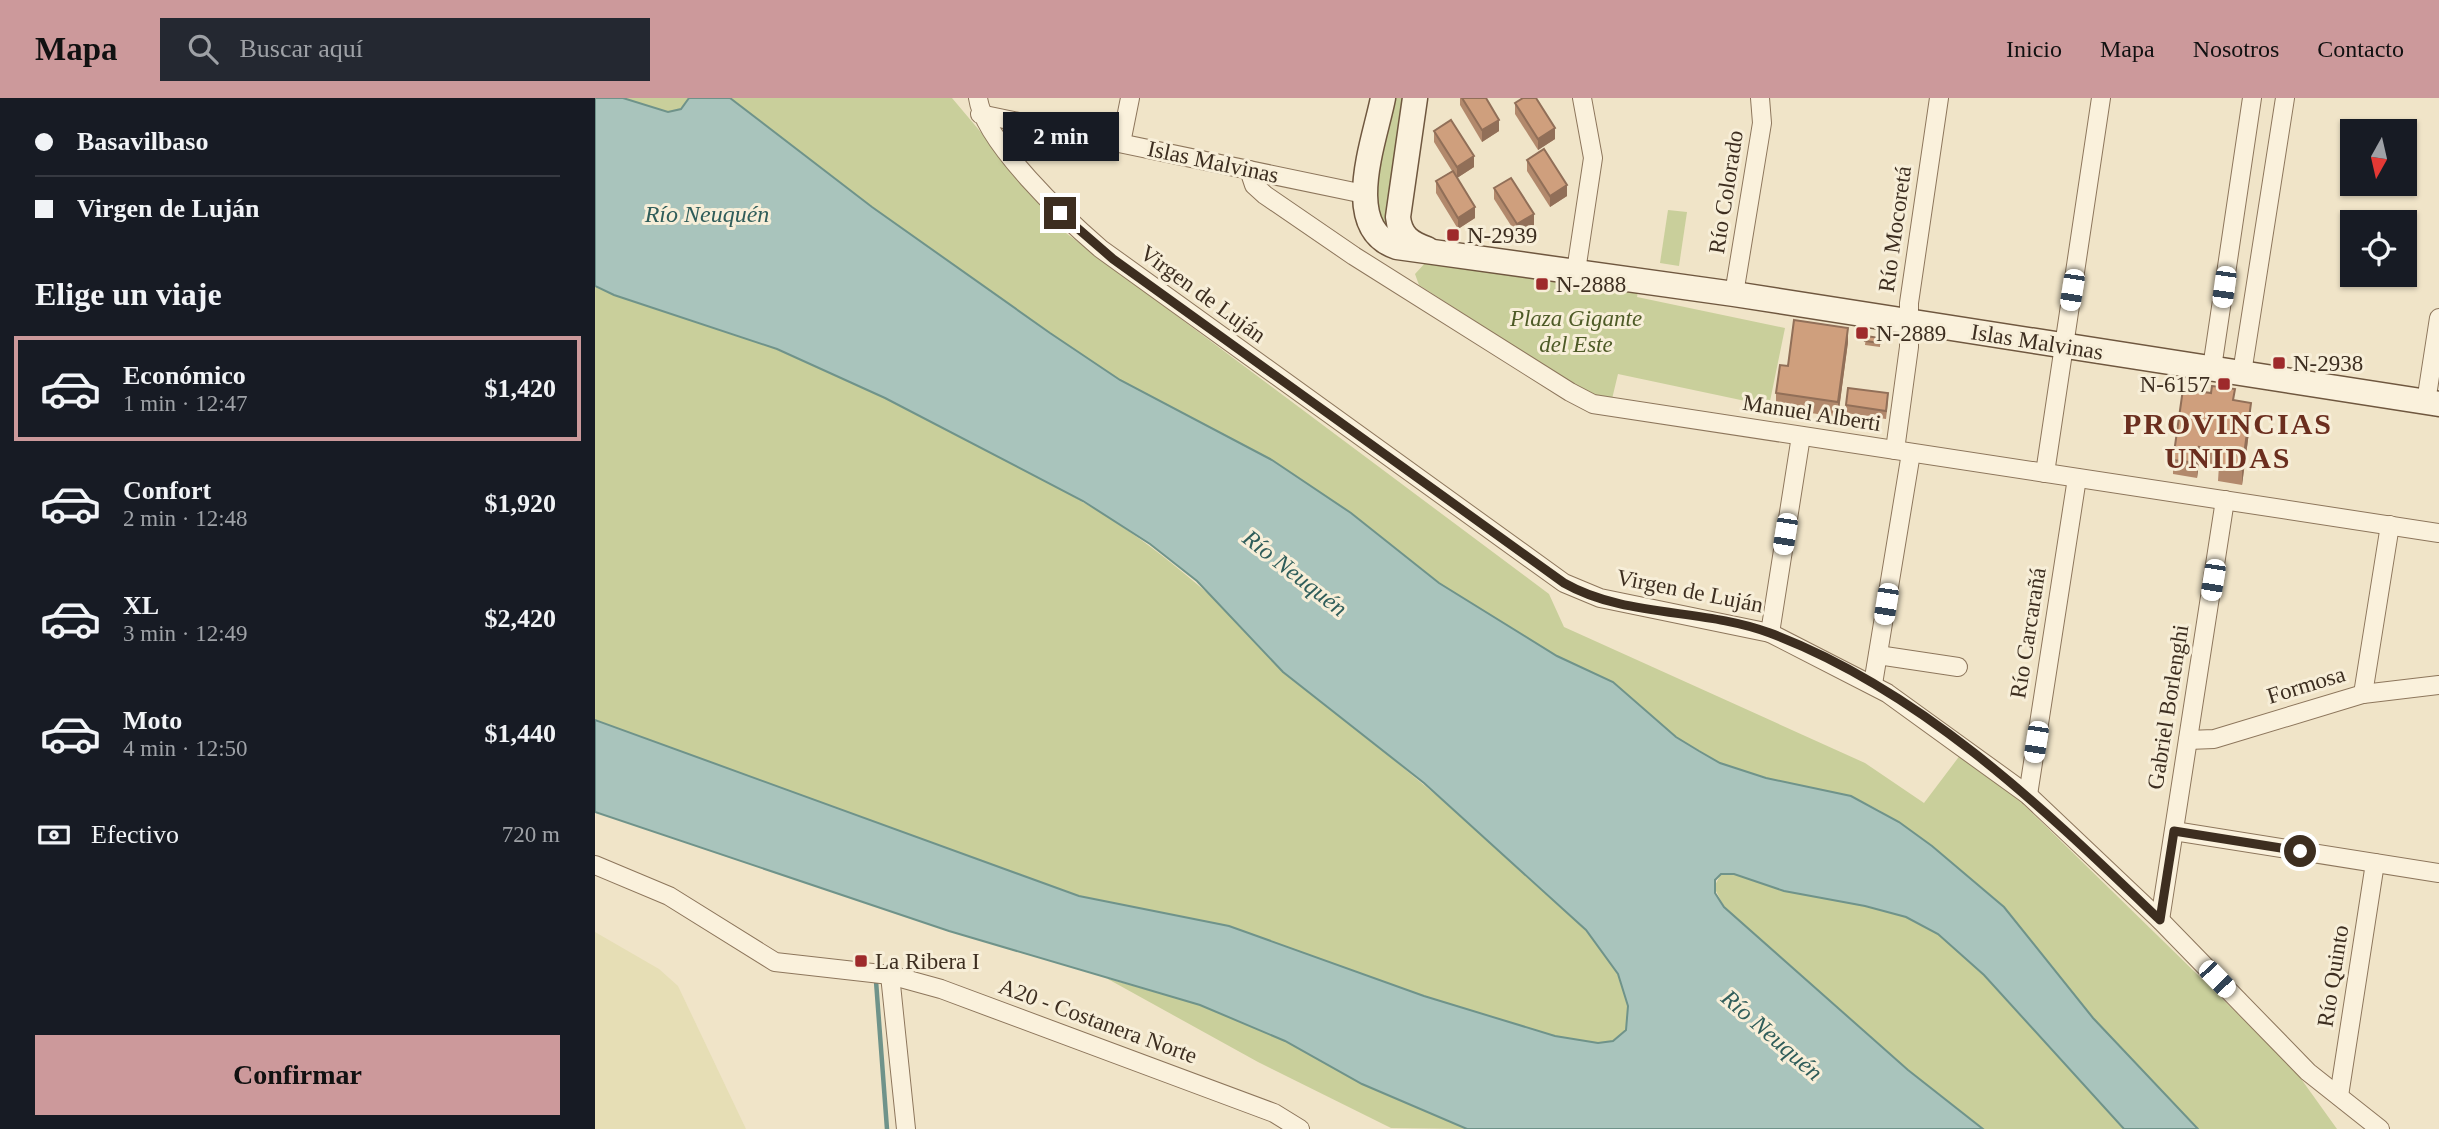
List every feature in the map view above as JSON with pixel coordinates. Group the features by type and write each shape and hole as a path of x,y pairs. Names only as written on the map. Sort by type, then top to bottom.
{"main road":[{"path":"1364,194 1383,98"},
{"path":"1415,98 1398,217 1399,226 1408,240 1428,249"},
{"name":"Islas Malvinas","path":"1364,194 1367,219 1382,240 1397,247 1428,249 1734,294 2433,403"}],"street":[{"path":"1121,143 1130,98"},
{"path":"1576,271 1593,159 1582,98"},
{"name":"Río Colorado","path":"1734,294 1762,123 1760,98"},
{"name":"Río Mocoretá","path":"1873,684 1903,452 1909,322 1939,98"},
{"path":"2045,473 2101,98"},
{"path":"2212,368 2252,98"},
{"path":"2242,373 2285,98"},
{"name":"Islas Malvinas","path":"979,106 1121,143 1364,194"},
{"name":"Virgen de Luján","path":"979,106 1040,193 1101,249 1564,583 1600,598 1770,633 1873,684 1988,763 2028,795 2160,920 2293,1058 2380,1129"},
{"name":"Manuel Alberti","path":"1249,170 1254,185 1265,195 1354,256 1581,399 1610,408 2439,533"},
{"path":"2433,403 2439,318"},
{"path":"1770,633 1801,436"},
{"name":"Río Carcarañá","path":"2028,795 2077,478"},
{"name":"Gabriel Borlenghi","path":"2160,920 2225,500"},
{"path":"2363,694 2390,525"},
{"path":"1878,654 1958,667"},
{"name":"Formosa","path":"2188,740 2214,739 2363,694 2439,685"},
{"path":"2174,831 2439,873"},
{"name":"Río Quinto","path":"2339,1096 2375,863"},
{"name":"A20 - Costanera Norte","path":"595,865 669,896 775,962 890,975 941,989 1273,1121 1300,1129"},
{"path":"890,975 906,1129"}],"shaded area":[{"path":"595,932 659,969 678,986 746,1129 595,1129"}],"green space":[{"path":"623,98 689,98 681,109 668,112"},
{"path":"730,98 952,98 1066,233 1549,594 1564,627 1865,763 1924,803 1961,754 2022,803 2294,1069 2337,1129 2198,1129 2093,1018 2004,907 1932,846 1879,810 1851,796 1766,778 1720,763 1676,737 1613,682 1557,656 1439,583 1351,513 1272,460 1120,380 1050,333 872,207"},
{"path":"1389,98 1409,98 1387,233 1371,191"},
{"path":"1668,210 1687,212 1679,266 1660,263"},
{"name":"Plaza Gigante del Este","path":"1426,262 1638,292 1637,297 1785,328 1769,406 1618,374 1612,399 1590,395 1419,285 1415,274"},
{"path":"595,286 614,295 719,328 819,367 970,440 1119,524 1190,578 1355,727 1507,855 1581,926 1598,944 1621,981 1628,1009 1626,1030 1613,1041 1598,1043 1555,1036 1424,996 1229,926 1079,896 595,720"},
{"path":"1721,874 1734,874 1784,891 1865,906 1906,917 1938,934 1984,975 2124,1129 1983,1129 1908,1070 1724,907 1714,887"},
{"path":"1106,978 1200,1005 1285,1041 1362,1084 1467,1129 1391,1128 1258,1062"}],"water":[{"name":"Río Neuquén","path":"595,98 623,98 668,112 681,109 689,98 730,98 872,207 1050,333 1120,380 1272,460 1351,513 1439,583 1557,656 1613,682 1676,737 1720,763 1766,778 1851,796 1899,822 1932,846 2004,907 2093,1018 2198,1129 2124,1129 1984,975 1938,934 1906,917 1865,906 1784,891 1734,874 1721,874 1715,880 1715,893 1724,907 1908,1070 1983,1129 1467,1129 1362,1084 1285,1041 1200,1005 949,931 595,812 595,720 1079,896 1229,926 1424,996 1555,1036 1598,1043 1613,1041 1626,1030 1628,1006 1618,974 1586,930 1424,783 1283,672 1197,581 1150,544 1083,501 885,398 777,349 614,295 595,286"}],"building":[{"path":"1462,98 1486,98 1499,120 1482,130"},
{"path":"1523,98 1536,98 1555,128 1538,139 1515,103"},
{"path":"1451,120 1474,156 1457,167 1434,131"},
{"path":"1544,149 1567,185 1550,196 1527,160"},
{"path":"1453,171 1475,207 1458,218 1436,181"},
{"path":"1511,178 1534,214 1517,224 1494,188"},
{"path":"1794,320 1848,328 1838,402 1776,393 1780,365 1788,366"},
{"path":"1866,336 1880,338 1880,343 1865,341"},
{"path":"2212,386 2235,389 2233,400 2251,403 2242,470 2218,467 2221,450 2199,447 2197,463 2173,460 2183,389 2211,393"},
{"path":"1848,388 1888,393 1886,411 1846,405"}],"waterway":[{"path":"876,981 887,1129"}],"place":[{"name":"N-2939","path":"1453,235"},
{"name":"N-2888","path":"1542,284"},
{"name":"N-2889","path":"1862,333"},
{"name":"N-2938","path":"2279,363"},
{"name":"N-6157","path":"2224,384"},
{"name":"La Ribera I","path":"861,961"}],"district":[{"name":"PROVINCIAS UNIDAS","path":"2228,440"}],"route":[{"path":"1060,213 1113,259 1574,589 1600,598 1770,633 1855,674 1887,693 2017,785 2160,920 2174,831 2300,851"}]}
